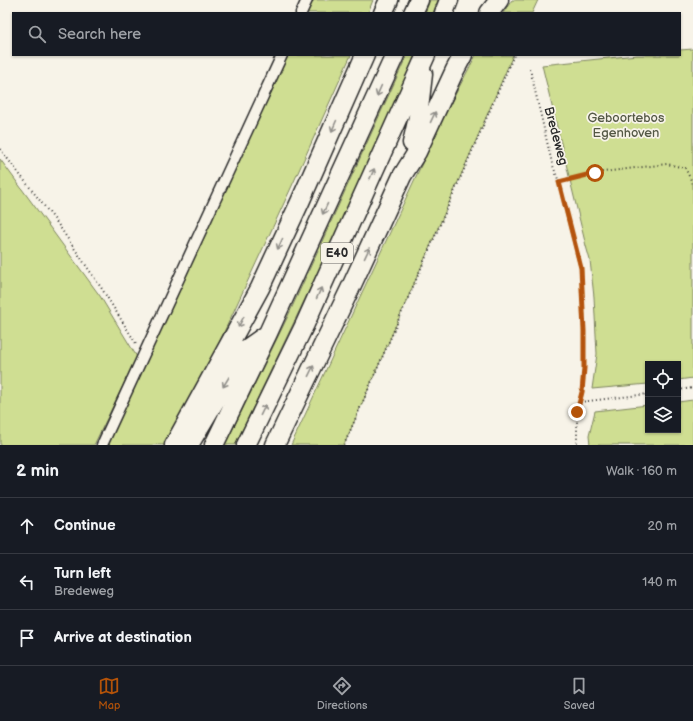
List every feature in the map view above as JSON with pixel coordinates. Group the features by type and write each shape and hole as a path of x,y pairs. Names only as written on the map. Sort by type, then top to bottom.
{"highway":[{"path":"384,12 389,0"},
{"path":"413,12 419,0"},
{"path":"444,12 449,0"},
{"path":"490,12 499,0"},
{"path":"174,445 260,288 303,196 365,56"},
{"name":"E40","path":"214,445 268,333 395,56"},
{"path":"275,445 350,289 402,176 417,152 462,56"},
{"path":"402,176 418,117 425,57"},
{"name":"E40","path":"246,445 305,324 425,57"},
{"path":"189,445 246,349 268,333"}],"street":[{"path":"301,12 307,0"},
{"path":"102,445 282,56"}],"path":[{"path":"344,445 514,56"},
{"name":"Bredeweg","path":"530,69 552,163 559,182 581,268 584,360 582,392 577,412 577,445"},
{"path":"0,149 55,220 102,289 143,355"},
{"path":"559,182 595,173 667,164 685,168 693,184"},
{"path":"681,390 693,388"},
{"path":"579,402 645,394"}],"green space":[{"path":"311,0 373,0 368,12 305,12"},
{"path":"430,0 438,0 433,12 425,12"},
{"path":"512,0 538,0 532,12 504,12"},
{"name":"Geboortebos Egenhoven","path":"693,49 693,378 681,380 681,361 645,361 645,384 592,389 597,354 594,297 590,260 542,65 628,56 681,56 681,50"},
{"path":"286,56 351,56 211,360 165,445 106,445"},
{"path":"407,56 415,56 328,251 235,445 225,445 288,316"},
{"path":"475,56 513,56 344,445 291,445 446,112"},
{"path":"0,159 100,296 137,357 94,445 0,445"},
{"path":"693,400 693,445 590,445 589,436 595,411 645,405 645,433 681,433 681,402"}],"route":[{"path":"577,412 582,392 584,368 581,268 559,182 595,173"}]}
